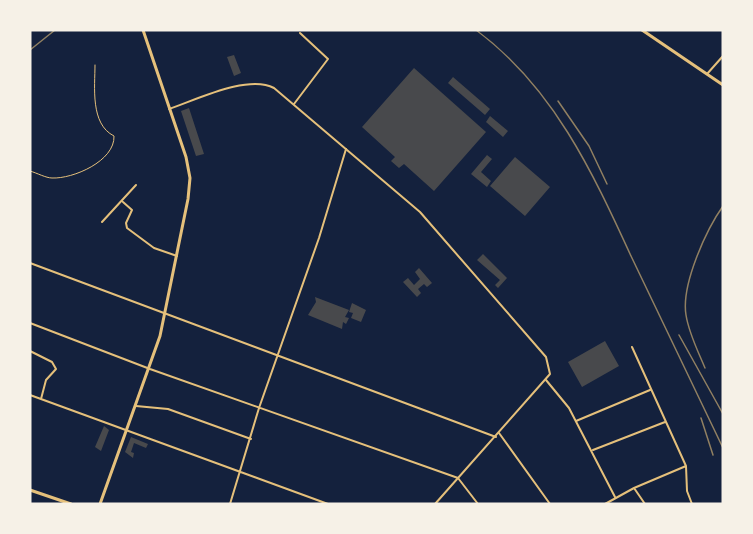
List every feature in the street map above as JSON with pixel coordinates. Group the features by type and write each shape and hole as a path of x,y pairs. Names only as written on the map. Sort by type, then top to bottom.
{"main road":[{"path":"100,504 150,369 165,315 190,178 143,30"},
{"path":"642,30 723,85"},
{"path":"30,490 71,504"}],"street":[{"path":"294,104 328,59 300,33"},
{"path":"706,74 723,56"},
{"path":"169,109 238,86 258,83 274,88 420,212 546,357 551,369 546,380 435,504"},
{"path":"230,504 346,149"},
{"path":"102,222 123,202 136,185"},
{"path":"123,202 132,210 126,223 127,228 154,248 177,256"},
{"path":"30,263 496,436"},
{"path":"30,323 150,369 458,478 478,504"},
{"path":"632,347 686,466 687,492 692,504"},
{"path":"30,351 52,362 56,369 46,380 41,399"},
{"path":"546,380 569,408 593,450 615,496"},
{"path":"576,421 650,390"},
{"path":"30,395 328,504"},
{"path":"136,406 168,409 251,439"},
{"path":"593,450 665,422"},
{"path":"500,433 550,504"},
{"path":"604,504 615,496 686,466"},
{"path":"634,488 645,504"}],"lane":[{"path":"30,171 54,178 97,165 105,157 114,141 114,136 107,132 98,118 94,94 95,65"}],"building":[{"path":"234,55 241,73 234,76 227,57"},
{"path":"414,68 486,132 434,191 404,164 399,168 391,161 395,157 362,127"},
{"path":"453,77 490,109 485,115 448,83"},
{"path":"189,108 204,154 196,156 181,111"},
{"path":"490,116 508,131 503,137 486,122"},
{"path":"487,155 492,159 481,172 491,181 487,187 471,174"},
{"path":"515,157 550,187 525,216 490,186"},
{"path":"483,254 507,278 498,288 495,285 500,280 477,260"},
{"path":"419,268 432,283 427,287 424,284 418,289 421,293 417,297 403,282 408,278 414,285 420,279 415,272"},
{"path":"315,297 349,310 345,317 349,318 346,324 343,322 342,329 308,315 316,302"},
{"path":"352,303 366,310 361,322 351,318 353,313 349,312"},
{"path":"605,341 619,366 582,387 568,362"},
{"path":"104,426 109,430 101,451 95,447"},
{"path":"131,437 148,444 146,448 134,443 131,452 134,453 133,458 125,452"}],"railway":[{"path":"30,50 55,30"},
{"path":"476,30 527,77 568,132 601,193 723,448"},
{"path":"558,101 589,146 607,184"},
{"path":"705,368 689,329 685,303 696,258 709,229 723,206"},
{"path":"679,335 723,414"},
{"path":"701,418 713,455"}]}
